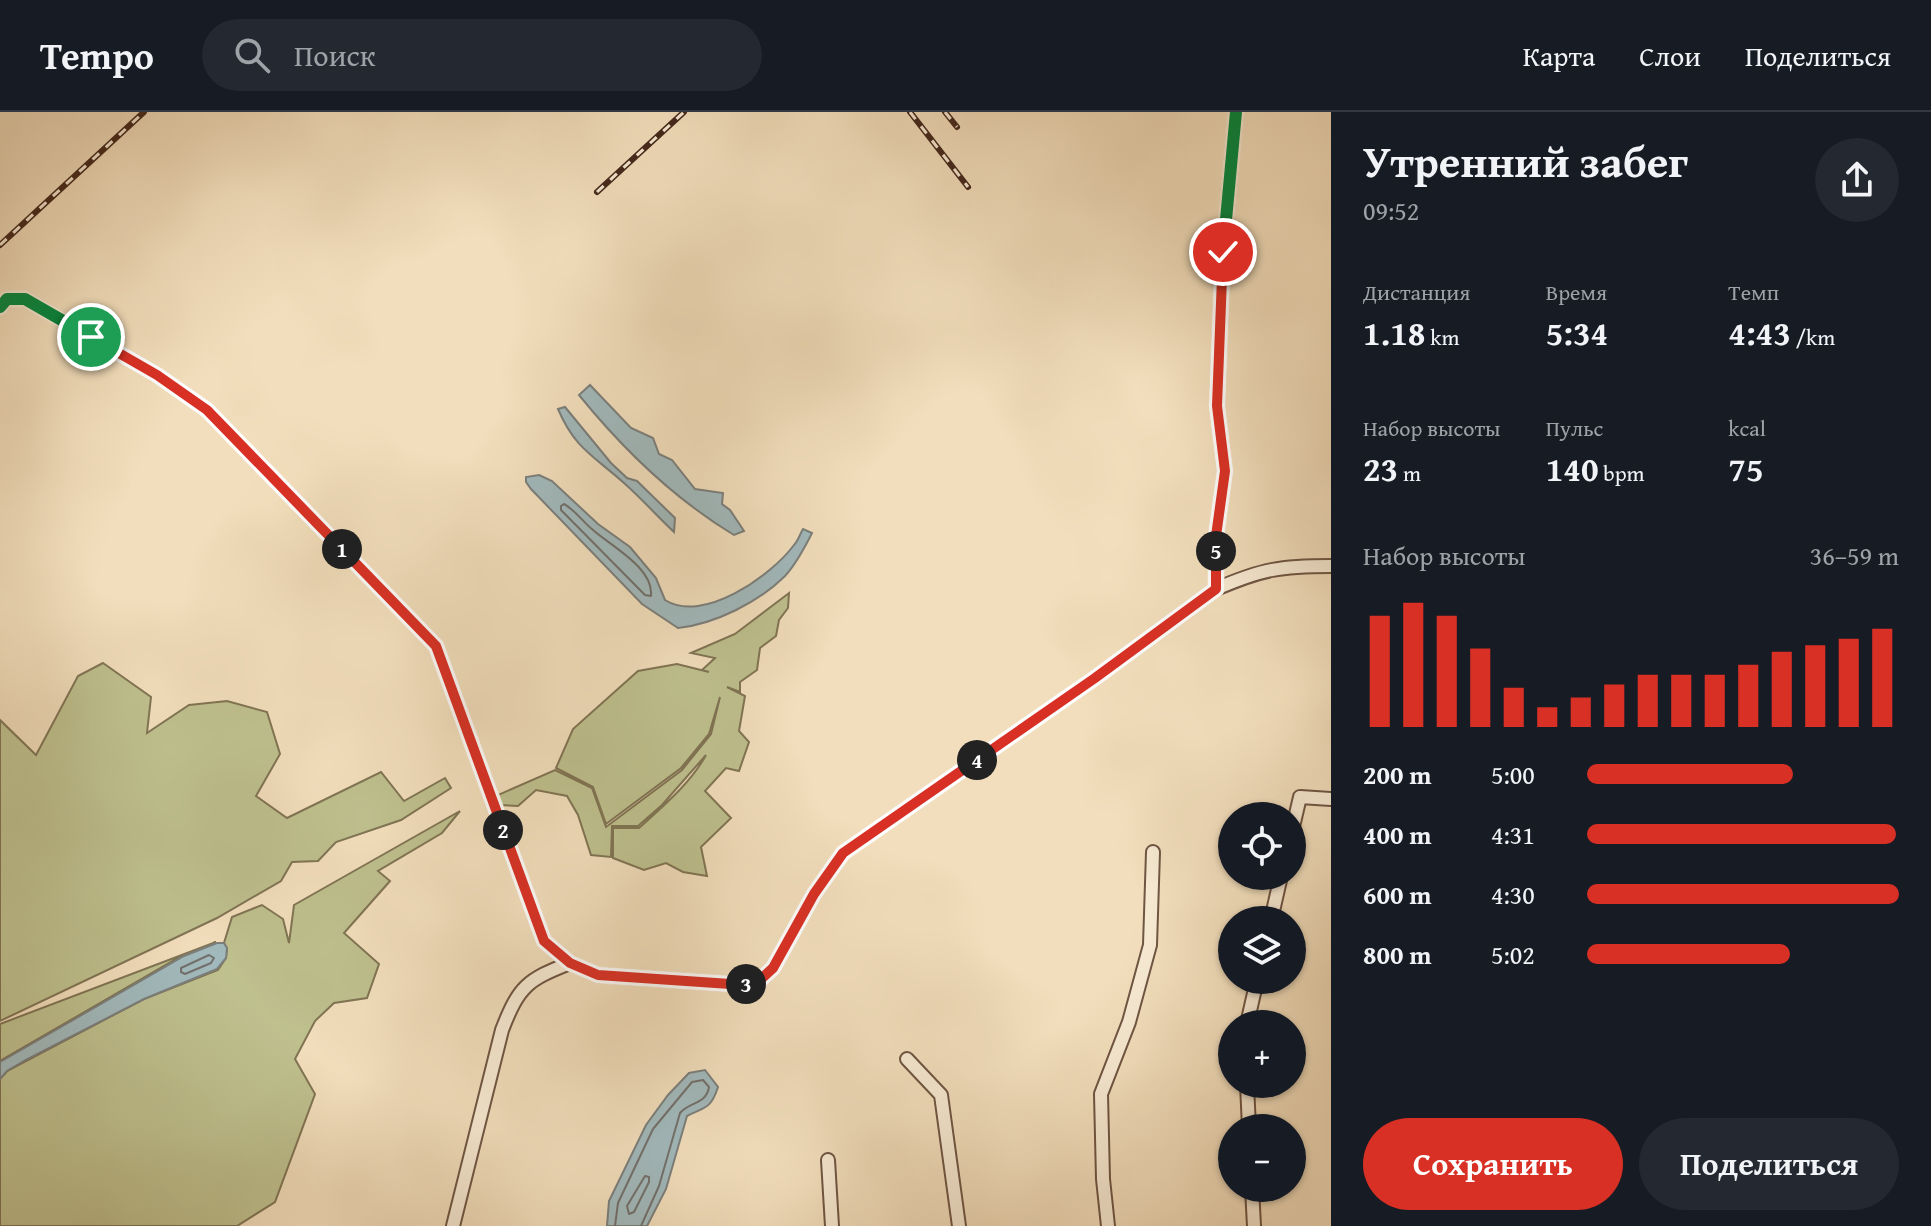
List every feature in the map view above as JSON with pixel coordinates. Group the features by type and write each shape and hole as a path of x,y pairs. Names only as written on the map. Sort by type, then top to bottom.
{"street":[{"path":"1216,589 1216,536 1225,471 1217,406 1223,252 1236,112"},
{"path":"0,307 7,299 25,299 157,375 207,410 436,646 544,941 570,963 598,975 745,985 760,980 773,968 814,894 843,853 1095,678 1216,589 1253,573 1286,566 1331,566"},
{"path":"1299,802 1300,797 1331,799"},
{"path":"1108,1226 1103,1179 1101,1094 1129,1022 1150,945 1153,852"},
{"path":"453,1226 502,1030 514,1000 535,977 570,963"},
{"path":"907,1059 941,1095 959,1226"},
{"path":"828,1160 832,1226"},
{"path":"1253,1202 1254,1226"}],"green space":[{"path":"789,593 788,608 779,620 776,636 760,648 757,670 740,682 740,692 727,687 745,696 739,731 749,742 739,771 726,768 705,791 731,818 701,847 707,876 683,872 666,863 644,870 613,858 613,828 639,828 684,785 706,755 662,805 638,826 612,826 611,857 591,855 578,815 567,796 536,790 518,806 499,805 498,795 555,770 592,788 606,827 682,770 711,734 720,697 709,734 681,768 606,824 593,787 556,768 573,729 638,671 677,664 709,672 702,670 715,658 691,653 735,634"},
{"path":"103,663 151,697 147,733 189,705 227,701 267,712 280,754 256,796 287,818 381,772 404,801 445,778 451,788 401,820 336,842 318,861 292,862 281,881 217,918 0,1021 0,720 36,755 78,676"},
{"path":"460,811 442,833 378,871 390,881 344,933 379,964 367,998 334,1003 315,1021 295,1059 315,1094 275,1202 237,1226 0,1226 0,1079 7,1071 144,999 218,970 226,958 224,943 232,917 262,905 283,919 289,943 294,905"},
{"path":"216,942 183,955 0,1061 0,1024"}],"water":[{"path":"590,385 631,428 653,438 659,454 672,460 695,489 723,493 722,504 730,510 744,531 734,535 691,506 651,472 579,395"},
{"path":"565,407 611,463 627,478 637,481 675,518 674,532 578,443 558,409"},
{"path":"539,475 552,481 598,524 630,547 656,578 665,600 681,606 698,606 735,593 783,557 803,529 812,533 789,571 763,595 721,617 678,628 642,604 531,489 526,477"},
{"path":"224,943 227,948 226,958 217,969 144,999 26,1060 0,1079 0,1062 184,956"},
{"path":"705,1070 718,1087 707,1106 687,1116 666,1189 647,1226 607,1226 609,1201 646,1125 689,1073"}],"railway":[{"path":"0,245 144,112"},
{"path":"597,192 684,112"},
{"path":"910,112 968,187"},
{"path":"945,112 957,127"}],"cycle path":[{"path":"0,307 7,299 25,299 157,375 207,410 436,646 544,941 570,963 598,975 745,985 760,980 773,968 814,894 843,853 1095,678 1216,589 1216,536 1225,471 1217,406 1223,252 1236,112"}],"route":[{"path":"91,337 157,375 207,410 436,646 544,941 570,963 598,975 745,985 760,980 773,968 814,894 843,853 1095,678 1216,589 1216,536 1225,471 1217,406 1223,252"}]}
